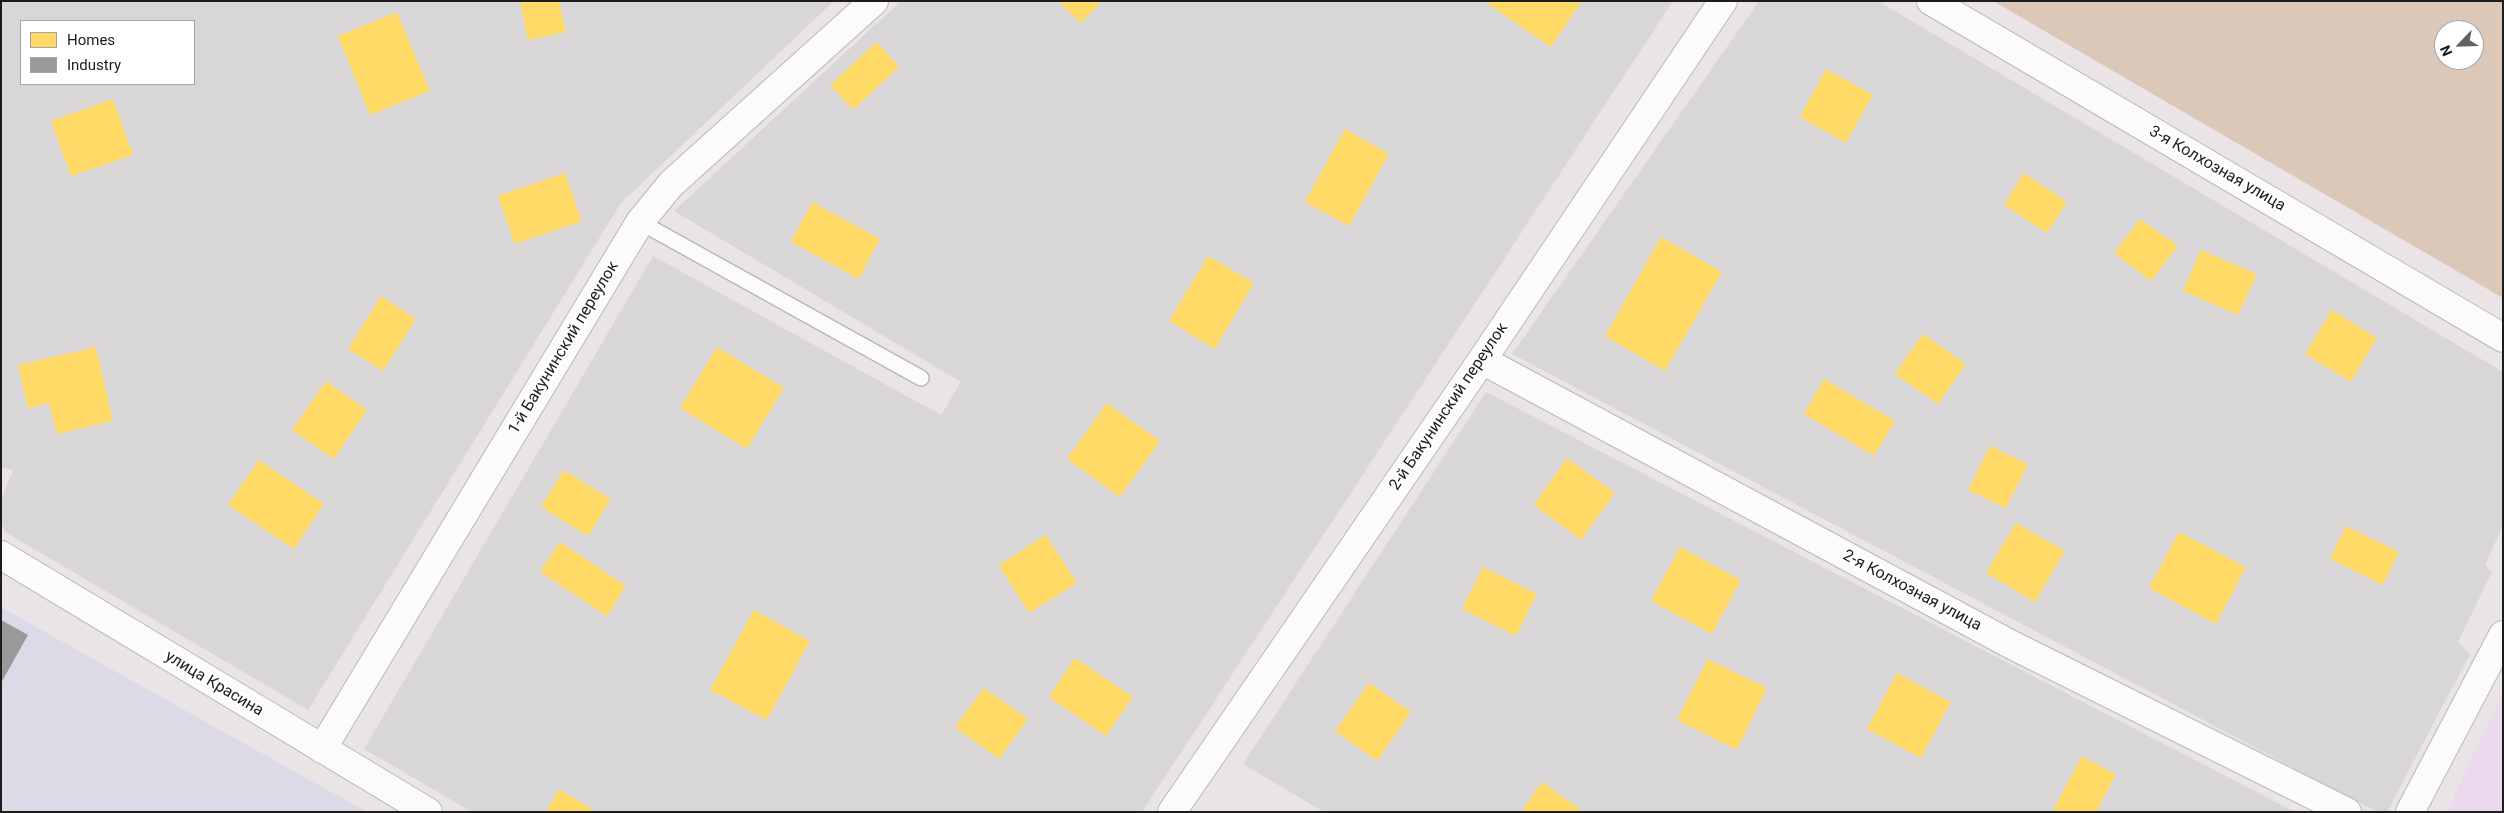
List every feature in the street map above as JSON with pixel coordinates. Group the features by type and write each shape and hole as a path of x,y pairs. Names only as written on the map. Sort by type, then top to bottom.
{"street":[{"name":"1-й Бакунинский переулок","path":"322,750 640,222 671,184 874,1"},
{"name":"2-й Бакунинский переулок","path":"1172,812 1482,360 1723,1"},
{"name":"3-я Колхозная улица","path":"1931,1 2503,338"},
{"name":"2-я Колхозная улица","path":"1482,360 2012,646 2347,812"},
{"name":"улица Красина","path":"3,561 428,812"},
{"path":"2410,812 2503,635"}],"lane":[{"path":"640,222 921,378"}],"shaded area":[{"path":"1,1 834,1 621,203 308,710 5,532 1,520 1,502 13,470 1,467"},
{"path":"901,1 1673,1 1142,812 472,812 364,749 653,256 941,415 961,382 674,211"},
{"path":"1759,1 1878,1 2503,372 2503,525 2485,565 2492,572 2458,642 2470,654 2387,812 2377,812 1512,354"},
{"path":"1993,1 2503,1 2503,298"},
{"path":"1486,392 2295,812 1324,812 1243,764"},
{"path":"1,607 86,655 367,812 1,812"},
{"path":"2503,695 2503,812 2448,812 2467,767"}],"building: Homes":[{"path":"520,1 559,1 566,32 528,40"},
{"path":"1058,1 1102,1 1081,23"},
{"path":"1491,1 1582,1 1551,47 1488,4"},
{"path":"397,12 430,91 370,115 338,36"},
{"path":"877,42 899,67 853,110 830,85"},
{"path":"1826,69 1873,95 1846,143 1800,117"},
{"path":"113,99 133,155 71,176 51,121"},
{"path":"1345,129 1389,154 1349,226 1305,202"},
{"path":"565,173 582,221 515,244 498,196"},
{"path":"2024,173 2067,202 2047,233 2004,205"},
{"path":"812,202 880,239 859,279 791,242"},
{"path":"2140,219 2178,246 2151,281 2114,253"},
{"path":"1661,237 1722,272 1665,371 1605,336"},
{"path":"2201,250 2257,274 2238,315 2183,291"},
{"path":"1208,256 1254,283 1215,349 1169,321"},
{"path":"381,296 416,319 383,371 348,349"},
{"path":"2332,310 2377,338 2351,382 2305,354"},
{"path":"1923,334 1966,364 1938,404 1895,374"},
{"path":"96,347 113,421 57,434 49,403 28,408 18,365"},
{"path":"717,347 784,388 747,449 680,408"},
{"path":"1824,379 1895,421 1874,456 1804,414"},
{"path":"326,381 367,410 334,459 292,430"},
{"path":"1107,403 1160,441 1120,497 1067,459"},
{"path":"1990,446 2028,464 2006,508 1968,490"},
{"path":"1567,458 1615,493 1581,540 1534,505"},
{"path":"259,460 324,504 294,549 228,505"},
{"path":"564,470 611,499 588,536 541,507"},
{"path":"2016,523 2065,551 2035,602 1986,573"},
{"path":"2346,526 2399,552 2383,585 2330,559"},
{"path":"2179,532 2246,567 2216,624 2149,588"},
{"path":"1046,535 1077,583 1029,613 999,565"},
{"path":"560,542 626,586 607,616 540,572"},
{"path":"1680,547 1741,580 1712,634 1651,601"},
{"path":"1483,567 1537,594 1516,636 1462,609"},
{"path":"754,610 810,641 767,720 710,690"},
{"path":"1075,658 1133,697 1106,736 1049,697"},
{"path":"1708,659 1767,688 1737,750 1677,720"},
{"path":"1897,673 1951,702 1921,758 1867,729"},
{"path":"1369,683 1411,712 1377,761 1335,731"},
{"path":"984,688 1028,719 999,759 955,727"},
{"path":"2082,756 2116,775 2096,812 2052,812"},
{"path":"1542,782 1584,812 1521,812"},
{"path":"559,789 597,812 546,812"}],"building: Industry":[{"path":"1,620 28,635 1,683"}]}
